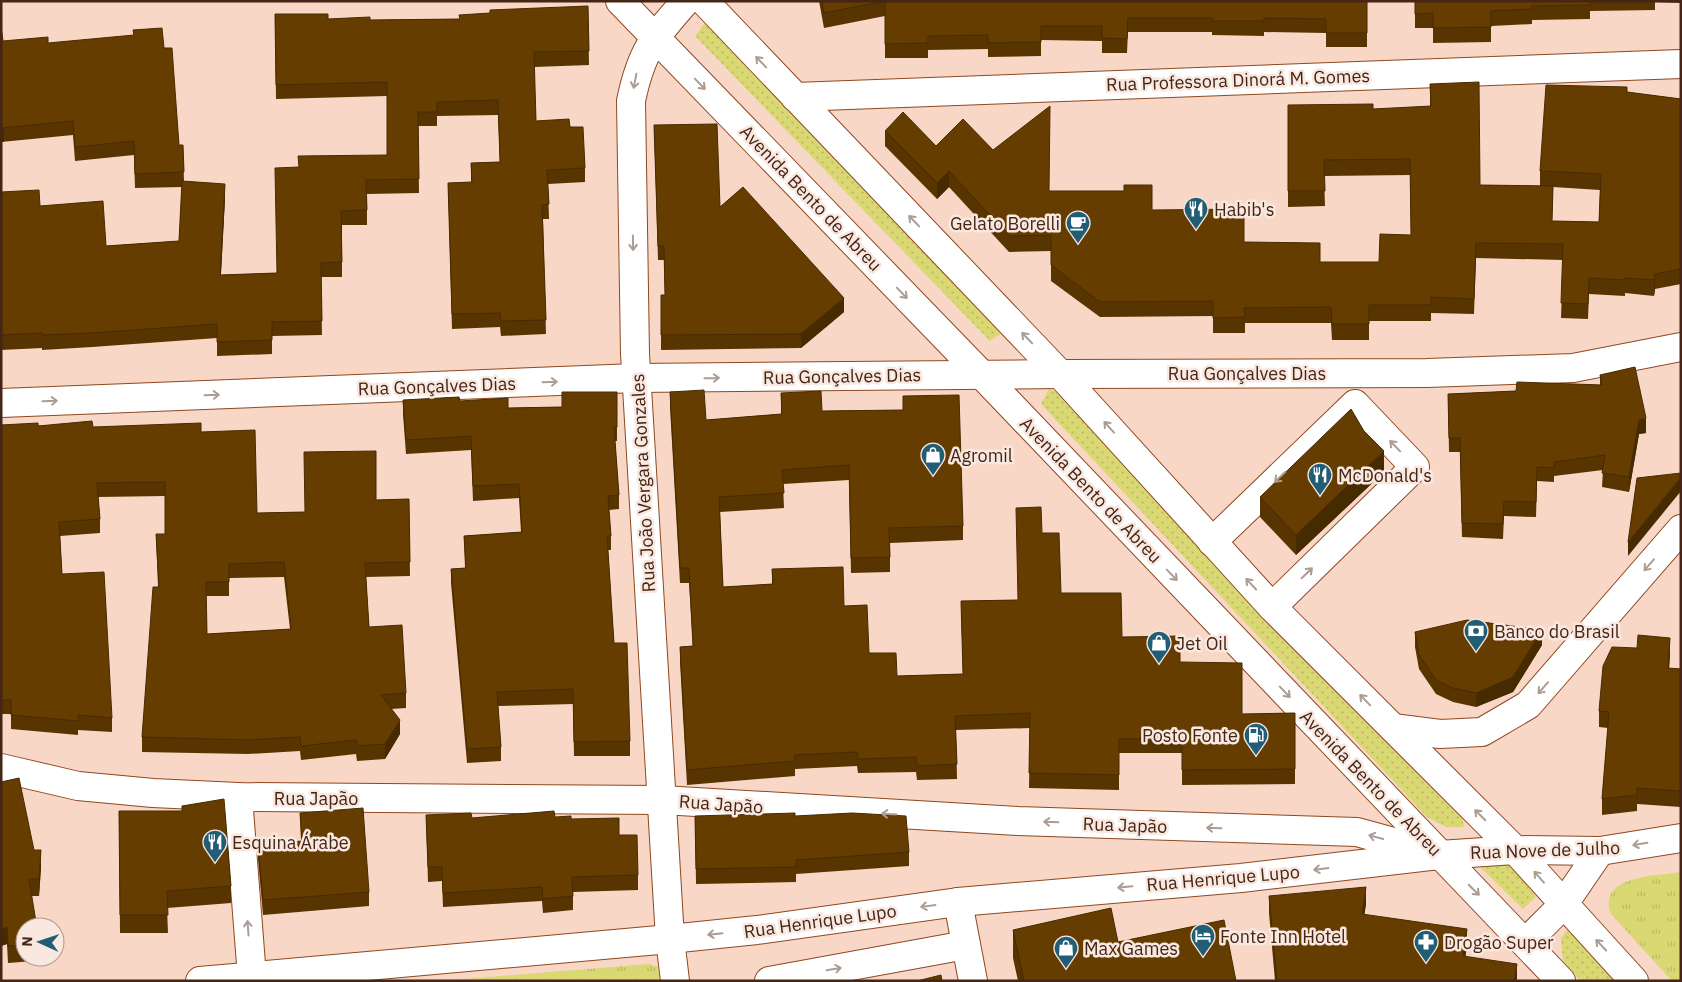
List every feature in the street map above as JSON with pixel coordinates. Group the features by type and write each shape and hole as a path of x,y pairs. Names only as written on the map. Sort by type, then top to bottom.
{"street":[{"name":"Avenida Bento de Abreu","path":"620,1 982,375 1439,855 1526,942 1561,981"},
{"name":"Rua João Vergara Gonzales","path":"675,981 670,939 636,378 631,102 638,69 654,36 686,1"},
{"path":"704,1 1060,374 1272,607 1515,850 1634,981"},
{"name":"Rua Professora Dinorá M. Gomes","path":"795,96 1681,64"},
{"name":"Rua Gonçalves Dias","path":"1,403 636,378 1428,373 1573,368 1681,347"},
{"path":"1212,542 1355,404 1415,468 1272,607"},
{"path":"1393,728 1440,734 1482,732 1528,705 1681,528"},
{"name":"Rua Japão","path":"1,768 78,786 153,793 238,797 662,800 1018,821 1357,832 1439,855"},
{"path":"238,797 252,977"},
{"name":"Rua Nove de Julho","path":"1439,855 1515,850 1600,851 1681,838"},
{"path":"1526,942 1564,905 1600,851"},
{"name":"Rua Henrique Lupo","path":"200,981 670,939 757,930 958,902 1241,878 1439,855"},
{"path":"958,902 974,981"},
{"path":"769,981 966,944"}],"green space":[{"path":"707,20 1006,330 990,341 695,36"},
{"path":"1049,389 1064,395 1461,811 1464,827 1446,827 1427,817 1041,404"},
{"path":"1509,863 1536,897 1523,909 1478,865"},
{"path":"1681,872 1681,981 1672,981 1611,914 1609,901 1613,892 1621,885 1632,880"},
{"path":"1570,926 1620,981 1581,981 1563,961 1561,938"},
{"path":"649,964 658,967 660,981 440,981"}],"building":[{"path":"822,1 885,1 824,13"},
{"path":"885,1 1367,1 1367,33 1326,33 1326,19 1264,18 1264,21 1212,21 1212,18 1128,18 1127,39 1102,38 1102,26 1041,26 1041,42 988,43 988,35 928,36 928,43 885,44"},
{"path":"1415,1 1590,1 1590,5 1531,6 1532,9 1491,11 1491,27 1433,28 1433,13 1415,14"},
{"path":"588,6 589,51 534,52 536,121 569,119 570,127 583,127 585,168 547,170 549,204 542,205 546,320 501,321 500,313 452,314 448,183 472,182 471,163 500,162 498,100 437,102 437,112 418,112 419,179 366,180 367,210 341,211 342,262 321,263 322,321 272,322 272,340 217,342 217,324 92,333 1,335 1,192 39,190 40,206 103,201 106,246 179,241 182,181 225,184 220,275 277,273 275,168 299,167 298,156 387,155 387,82 276,85 275,14 328,14 328,19 370,17 370,20 460,19 459,15 490,13 490,10"},
{"path":"1,26 3,41 48,37 48,43 134,35 133,30 162,28 164,48 172,48 179,145 183,145 184,172 135,174 134,141 75,147 73,121 1,128"},
{"path":"1479,82 1480,185 1553,186 1552,221 1599,222 1601,174 1540,171 1546,85 1627,87 1627,92 1681,99 1681,269 1655,274 1654,280 1589,278 1588,304 1561,303 1563,244 1476,243 1474,299 1431,297 1431,305 1369,305 1369,324 1332,324 1331,307 1244,308 1245,317 1213,318 1213,301 1100,302 1051,265 1051,235 1009,236 949,171 937,183 885,131 903,112 936,146 963,119 993,150 1050,106 1049,191 1124,191 1124,185 1152,185 1152,210 1244,209 1244,242 1320,243 1320,262 1379,262 1380,234 1411,235 1410,159 1324,160 1325,191 1288,191 1288,105 1373,104 1373,109 1431,106 1430,84"},
{"path":"717,124 720,207 743,187 844,298 801,334 661,335 661,295 665,295 664,246 658,246 654,125"},
{"path":"1635,367 1646,418 1639,420 1629,477 1602,473 1605,455 1554,462 1554,468 1537,467 1536,502 1504,501 1503,524 1462,523 1460,438 1449,438 1448,394 1516,391 1517,382 1602,385 1600,375"},
{"path":"704,390 706,420 782,414 781,393 821,391 822,411 903,410 903,396 959,395 963,526 889,528 890,557 851,558 849,465 782,470 784,493 719,497 723,587 773,584 772,569 843,567 844,606 867,605 869,653 896,653 897,676 963,674 961,601 1018,600 1016,508 1041,507 1042,533 1059,533 1061,593 1121,593 1122,637 1180,636 1180,662 1242,663 1242,714 1295,713 1295,769 1182,770 1182,738 1119,739 1119,775 1029,773 1030,713 955,716 957,764 917,766 916,757 858,759 857,752 795,755 795,761 687,770 680,647 693,646 689,568 680,568 670,392"},
{"path":"562,392 617,392 617,427 614,427 619,495 608,496 611,536 607,536 614,643 627,643 630,741 574,742 573,689 497,692 501,747 467,749 451,569 466,568 464,536 522,532 519,484 473,486 471,436 406,440 403,400 459,397 460,401 508,398 508,408 562,407"},
{"name":"McDonald's","path":"1351,409 1364,431 1384,451 1296,535 1260,497"},
{"path":"92,421 93,427 201,423 201,432 255,430 257,513 305,512 304,452 376,451 376,500 409,499 410,562 365,563 369,627 402,625 406,693 381,695 400,720 385,744 357,746 356,740 301,746 300,737 248,740 142,737 153,587 159,587 156,534 165,534 165,482 97,483 100,519 59,522 62,574 104,572 112,718 78,715 78,721 11,715 11,700 1,700 1,425 38,423 38,426","holes":["284,562 291,629 207,634 206,582 229,582 229,564"]},
{"path":"1681,473 1681,477 1628,542 1637,478"},
{"name":"Banco do Brasil","path":"1467,620 1542,630 1513,677 1476,693 1453,688 1436,680 1419,655 1415,632"},
{"path":"1638,635 1670,638 1668,668 1681,669 1681,791 1637,788 1637,795 1602,799 1609,712 1599,711 1603,666 1612,647 1637,648"},
{"path":"19,778 34,850 41,850 39,879 29,879 35,917 15,917 15,946 8,946 7,927 1,929 1,782"},
{"path":"224,799 231,886 167,891 168,915 120,915 119,811 182,811 182,806"},
{"path":"363,808 369,892 263,900 258,845 302,841 300,813"},
{"path":"554,811 555,817 571,816 571,819 619,818 619,835 637,835 638,875 572,877 573,896 543,899 542,887 443,893 442,867 428,867 426,815 471,813 472,818"},
{"path":"795,813 795,816 852,813 906,816 909,852 796,860 796,867 696,869 695,816"},
{"path":"1366,887 1362,914 1467,929 1463,956 1517,964 1514,981 1277,981 1269,896"},
{"path":"1111,908 1118,942 1224,920 1236,981 1024,981 1013,930"},
{"path":"941,975 942,981 917,981"}],"place":[{"name":"Habib's","path":"1196,230"},
{"name":"Gelato Borelli","path":"1078,244"},
{"name":"Agromil","path":"933,476"},
{"name":"McDonald's","path":"1320,496"},
{"name":"Banco do Brasil","path":"1476,652"},
{"name":"Jet Oil","path":"1159,664"},
{"name":"Posto Fonte","path":"1256,756"},
{"name":"Esquina Árabe","path":"215,863"},
{"name":"Fonte Inn Hotel","path":"1203,957"},
{"name":"Drogão Super","path":"1426,963"},
{"name":"Max Games","path":"1066,969"}]}
